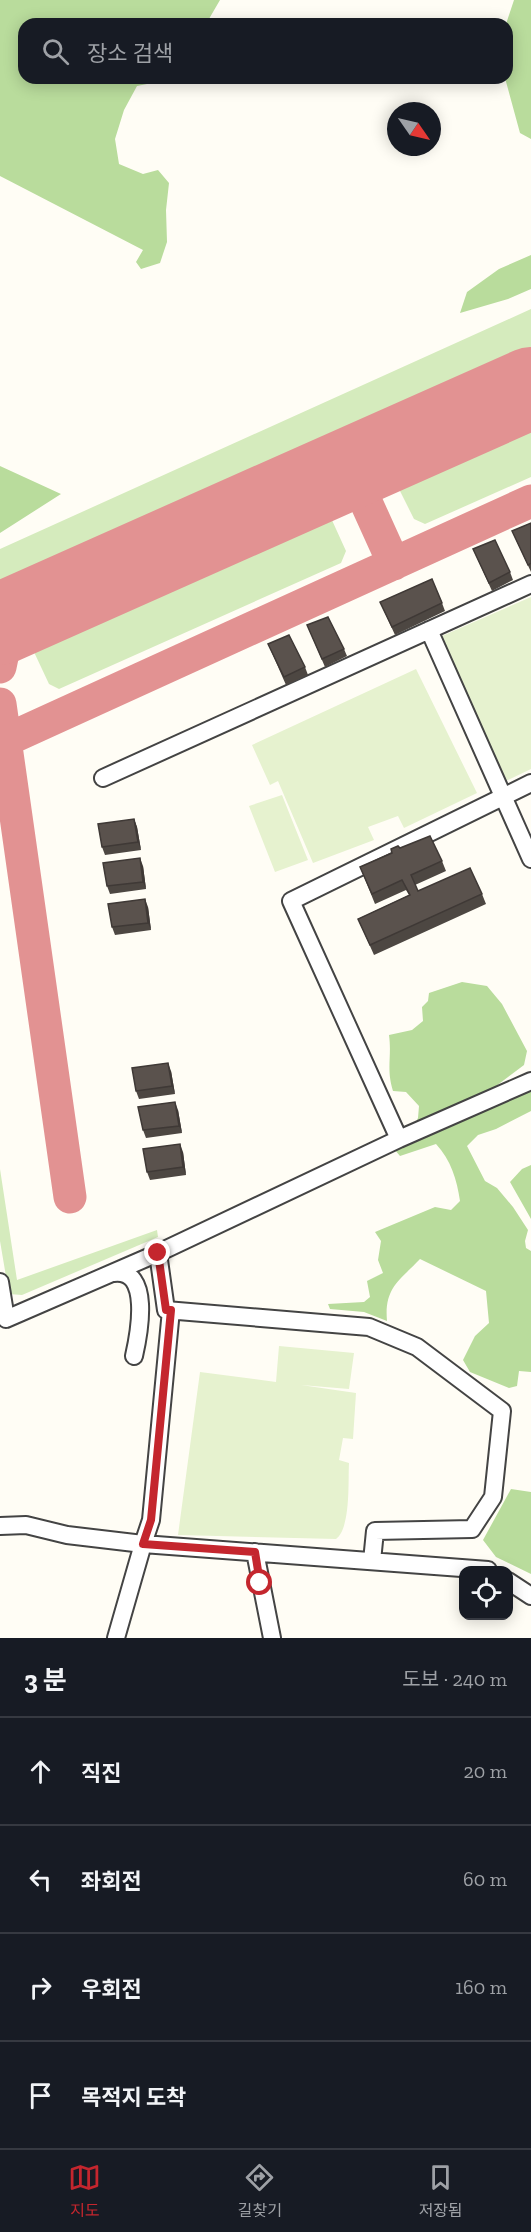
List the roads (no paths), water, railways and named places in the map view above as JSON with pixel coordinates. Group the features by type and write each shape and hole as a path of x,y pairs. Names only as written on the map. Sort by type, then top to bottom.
{"lane":[{"path":"103,778 531,584"},
{"path":"429,630 531,859"},
{"path":"399,1139 291,901 531,783"},
{"path":"0,1282 6,1319 158,1253 399,1139 531,1081"},
{"path":"158,1253 166,1310 369,1327 417,1347 502,1411 493,1497 472,1529 375,1531 372,1561"},
{"path":"112,1273 122,1271 130,1276 137,1286 141,1322 135,1356"},
{"path":"116,1638 151,1520 171,1310"},
{"path":"0,1526 26,1525 67,1535 143,1544 459,1568"},
{"path":"255,1552 273,1638"},
{"path":"513,1584 531,1596"}]}
